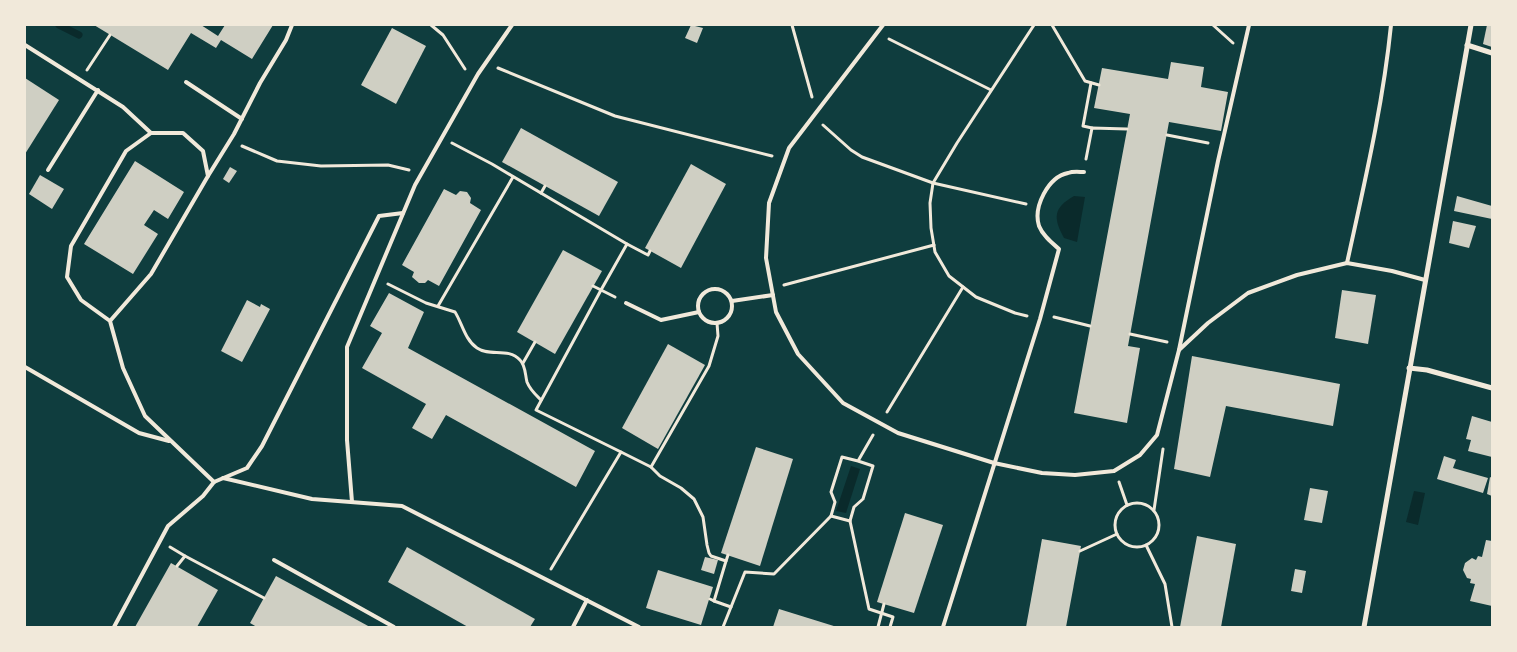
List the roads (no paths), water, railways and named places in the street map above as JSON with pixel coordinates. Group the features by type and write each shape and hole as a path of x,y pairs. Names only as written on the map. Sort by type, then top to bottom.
{"street":[{"path":"1364,627 1471,25"},
{"path":"1467,45 1492,52"},
{"path":"1409,368 1427,370 1492,388"}],"lane":[{"path":"110,321 151,274 230,141 260,82 286,40 292,25"},
{"path":"352,502 347,440 347,347 403,213 422,174 473,83 512,25"},
{"path":"883,25 789,148 769,203 766,258 776,312 798,354 843,403 898,433 994,463 1050,473 1075,475 1114,471 1140,456 1157,435 1179,350 1218,161 1249,25"},
{"path":"1346,263 1388,60 1391,25"},
{"path":"25,44 124,107 151,133"},
{"path":"186,82 242,119"},
{"path":"48,170 98,90"},
{"path":"208,176 203,150 183,133 151,133 126,151 71,246 67,277 81,300 110,321 123,368 145,416 214,482"},
{"path":"942,627 1040,319 1059,250 1047,239 1040,226 1038,207 1047,189 1057,178 1068,172 1084,172"},
{"path":"114,627 168,526 203,496 214,482 246,468 262,446 379,216 403,213"},
{"path":"1179,350 1208,323 1248,293 1297,275 1346,263 1425,280"},
{"path":"711,290 722,291 732,301 730,314 717,323 706,320 699,312 699,301 706,292 711,290"},
{"path":"732,301 773,295"},
{"path":"626,303 661,320 699,312"},
{"path":"25,367 139,433 172,441"},
{"path":"222,478 312,500 402,506 639,627"},
{"path":"274,560 394,627"},
{"path":"573,627 587,600"}],"water":[{"path":"1074,196 1085,197 1077,242 1064,238 1057,219 1059,209 1067,200"},
{"path":"851,466 860,469 846,513 836,511"},
{"path":"1414,491 1425,493 1418,525 1406,522"}],"waterway":[{"path":"59,25 79,35"}]}
